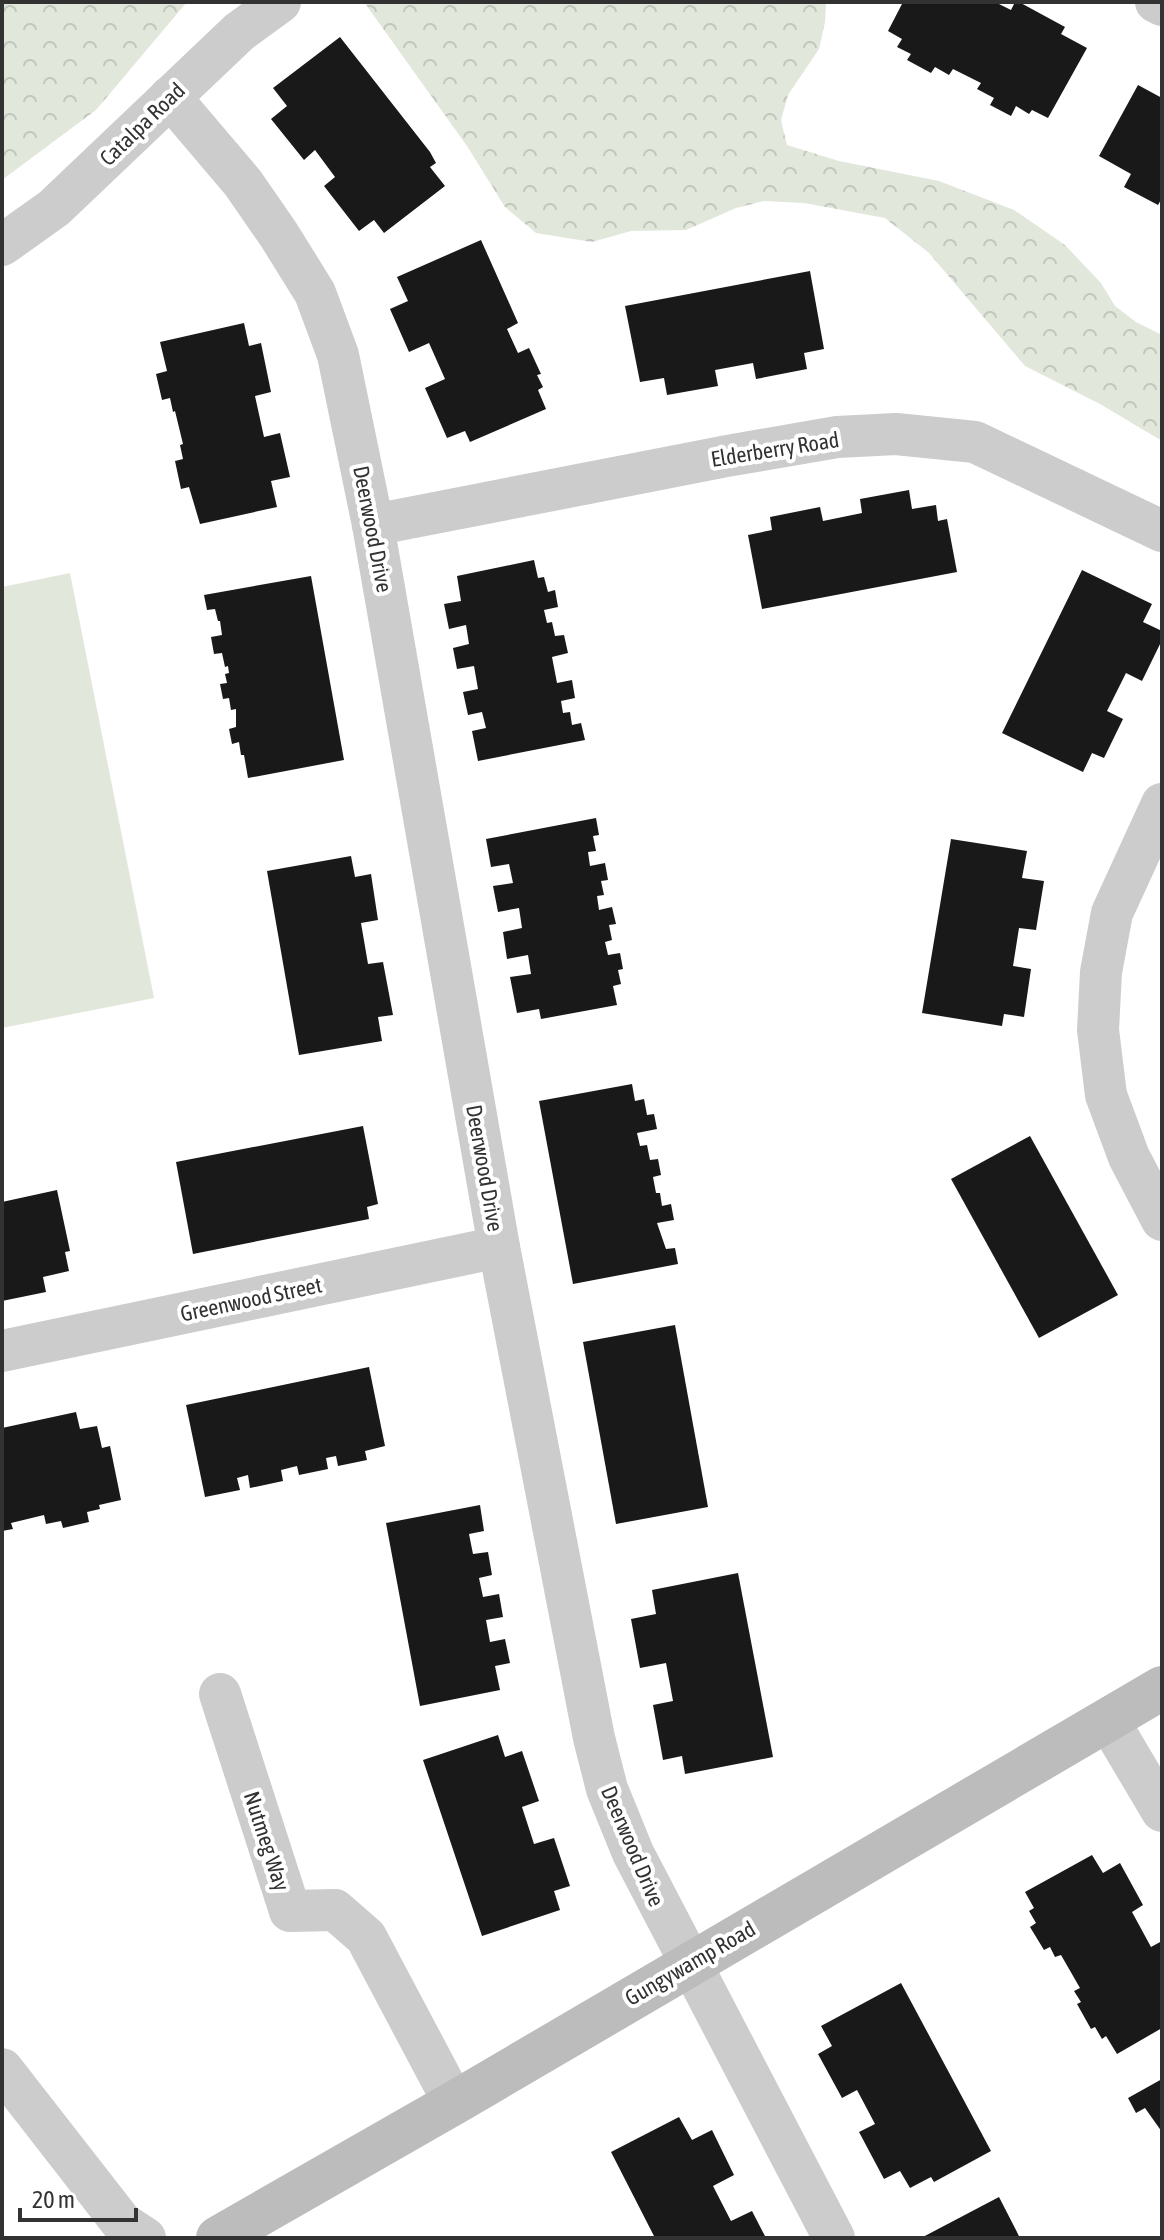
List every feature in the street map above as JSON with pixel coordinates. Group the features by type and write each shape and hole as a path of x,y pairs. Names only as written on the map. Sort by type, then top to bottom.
{"street":[{"name":"Catalpa Road","path":"2,245 54,208 239,32 280,2"},
{"path":"1156,2 1162,5"},
{"name":"Deerwood Drive","path":"170,97 243,183 315,293 338,355 373,525 499,1247 594,1738 607,1789 633,1853 834,2238"},
{"name":"Elderberry Road","path":"373,525 727,456 837,437 896,434 975,442 1162,531"},
{"path":"1162,804 1112,913 1101,972 1098,1030 1106,1095 1129,1157 1162,1220"},
{"name":"Greenwood Street","path":"2,1351 499,1247"},
{"name":"Gungywamp Road","path":"218,2238 1162,1688"},
{"name":"Nutmeg Way","path":"220,1694 290,1911 335,1910 366,1937 454,2103"},
{"path":"1108,1720 1162,1811"},
{"path":"2,2069 122,2223 145,2238"}],"green space":[{"path":"2,2 187,2 96,110 2,180"},
{"path":"364,2 826,2 819,49 788,95 781,120 787,145 839,161 939,181 1014,210 1065,245 1101,283 1115,306 1136,322 1162,335 1162,441 1100,404 1025,366 929,253 885,218 804,203 764,201 736,208 686,230 631,231 592,242 536,233 505,207 467,146"},
{"path":"70,573 154,998 2,1028 2,587"}],"building":[{"path":"903,2 995,2 1011,10 1015,2 1019,2 1065,27 1061,34 1087,48 1048,118 1032,110 1029,114 1016,106 1011,116 990,105 994,98 977,89 981,83 953,69 949,75 935,67 931,73 907,60 911,54 897,47 902,39 888,31"},
{"path":"340,37 430,152 436,163 430,167 445,186 384,233 374,220 359,231 324,186 335,177 315,150 304,160 271,119 287,106 273,88"},
{"path":"1138,85 1162,98 1162,198 1158,205 1124,187 1131,174 1099,156"},
{"path":"481,240 518,323 507,329 518,353 529,348 541,374 537,375 543,387 538,390 546,409 470,442 465,431 447,438 425,388 445,379 429,343 409,352 390,309 408,301 397,277"},
{"path":"810,271 824,349 804,353 807,369 756,379 753,363 715,370 718,386 667,395 664,378 640,382 625,306"},
{"path":"244,323 249,346 261,343 271,392 255,396 264,437 280,433 290,477 271,481 277,507 200,524 189,487 181,489 175,461 183,459 180,445 183,444 170,398 162,400 156,374 167,371 160,342"},
{"path":"909,490 912,509 936,505 938,521 947,519 957,572 762,609 748,535 772,530 770,517 820,507 823,521 862,513 860,499"},
{"path":"534,560 538,578 544,577 548,592 555,590 558,607 544,610 547,623 552,622 555,636 564,635 568,653 552,657 557,683 572,680 575,698 561,701 563,713 570,712 572,725 581,723 585,740 478,761 472,731 486,728 482,712 468,715 463,692 478,689 474,666 457,669 453,648 469,644 466,625 449,629 444,604 461,601 457,576"},
{"path":"1082,570 1152,604 1143,622 1162,631 1162,640 1142,681 1126,673 1107,711 1123,719 1104,758 1092,753 1083,772 1002,733"},
{"path":"311,576 344,760 248,778 239,742 232,744 229,729 236,727 236,709 231,710 229,698 223,699 220,684 227,683 225,674 229,673 228,666 225,667 222,653 214,654 211,637 222,635 220,621 215,609 207,610 204,595"},
{"path":"596,818 599,835 593,836 596,851 588,852 590,866 605,863 608,880 601,881 604,895 597,896 599,910 612,907 616,924 609,925 612,940 605,942 608,955 620,953 623,969 618,970 621,984 613,986 617,1005 541,1019 539,1009 517,1013 510,977 531,974 528,955 507,959 503,932 522,928 519,908 498,912 493,886 513,883 509,864 491,867 486,839"},
{"path":"951,839 1027,851 1022,878 1044,881 1036,930 1019,928 1013,966 1031,969 1024,1017 1004,1014 1002,1026 922,1013"},
{"path":"351,856 355,877 371,874 378,920 361,923 368,964 383,962 393,1015 378,1017 382,1041 299,1055 267,871"},
{"path":"632,1084 635,1101 644,1099 647,1115 654,1114 657,1129 637,1133 640,1146 647,1145 650,1160 658,1159 661,1175 653,1177 656,1193 660,1193 662,1206 671,1204 674,1220 657,1223 666,1249 675,1248 678,1264 573,1284 539,1101"},
{"path":"363,1126 378,1204 367,1207 369,1219 193,1254 176,1162"},
{"path":"1030,1136 1118,1295 1039,1338 951,1179"},
{"path":"57,1190 70,1251 65,1252 69,1271 43,1277 46,1292 2,1301 2,1202"},
{"path":"675,1325 708,1507 616,1524 583,1342"},
{"path":"369,1367 385,1446 365,1451 367,1460 338,1466 336,1456 326,1458 328,1469 299,1475 297,1466 281,1470 283,1481 250,1488 248,1475 237,1478 240,1490 205,1497 186,1405"},
{"path":"76,1412 80,1429 97,1426 102,1448 110,1446 121,1500 99,1505 100,1509 87,1512 89,1522 63,1528 61,1521 46,1524 44,1515 11,1523 13,1529 2,1531 2,1428"},
{"path":"480,1505 484,1531 469,1534 473,1554 488,1552 492,1575 479,1578 483,1597 499,1594 503,1617 486,1620 490,1642 505,1639 510,1663 495,1666 500,1690 420,1706 386,1523"},
{"path":"738,1573 773,1757 685,1774 682,1756 663,1760 653,1705 673,1701 666,1663 640,1668 631,1619 656,1614 652,1590"},
{"path":"498,1735 505,1757 522,1751 539,1801 522,1807 534,1844 554,1838 570,1886 554,1891 560,1910 482,1936 423,1760"},
{"path":"1092,1855 1103,1873 1120,1863 1143,1905 1132,1912 1151,1947 1162,1941 1162,2028 1117,2054 1106,2036 1102,2039 1095,2027 1091,2029 1077,2004 1081,2002 1074,1991 1080,1988 1061,1955 1055,1957 1050,1947 1044,1950 1030,1927 1036,1923 1029,1911 1034,1908 1025,1892"},
{"path":"901,1983 991,2151 934,2182 931,2177 910,2188 900,2171 884,2179 859,2132 875,2124 857,2090 842,2098 818,2054 832,2046 821,2026"},
{"path":"1162,2079 1162,2132 1145,2108 1136,2113 1128,2098"},
{"path":"679,2117 692,2140 712,2130 734,2175 713,2186 731,2221 752,2211 766,2238 655,2238 611,2152"},
{"path":"999,2197 1020,2238 921,2238"}]}
